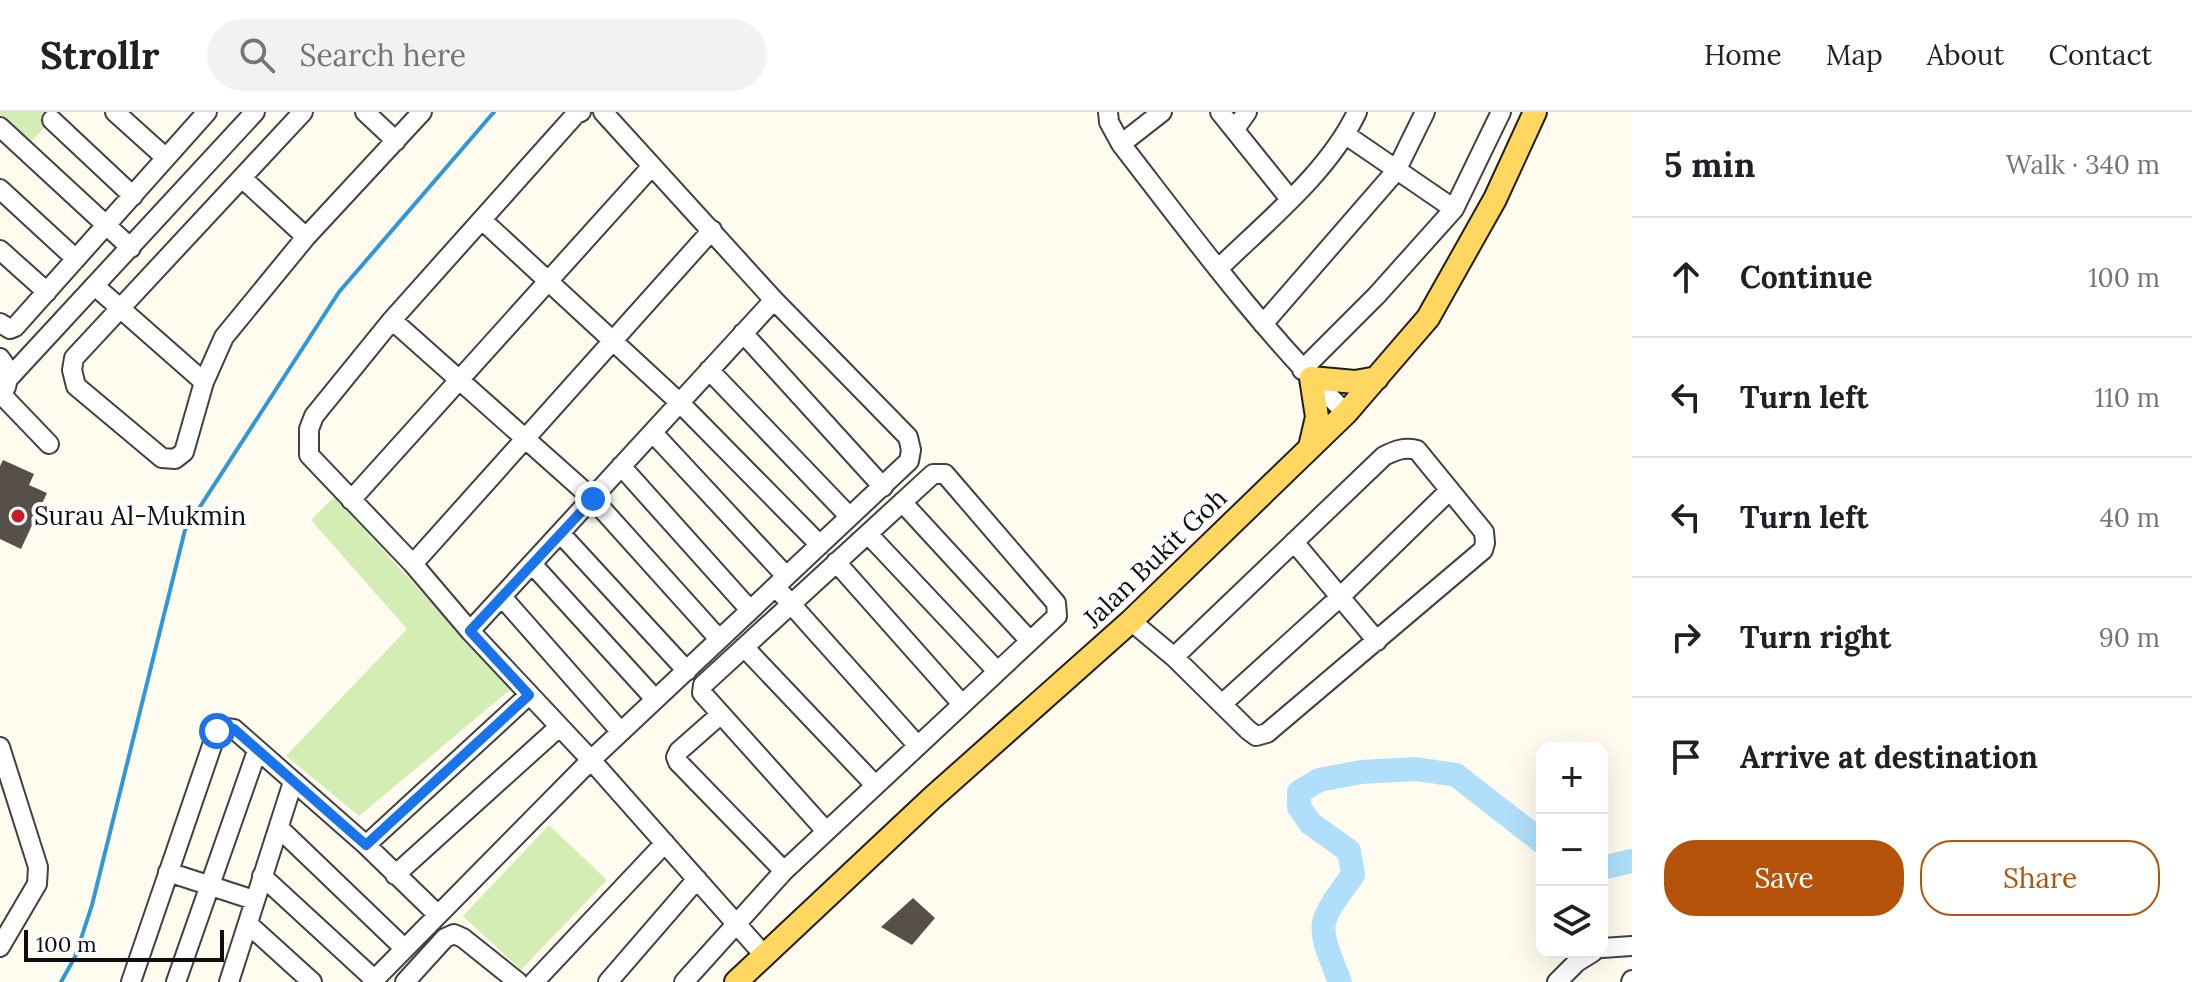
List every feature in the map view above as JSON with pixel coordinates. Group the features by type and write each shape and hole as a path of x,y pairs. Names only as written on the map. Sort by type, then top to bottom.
{"main road":[{"name":"Jalan Bukit Goh","path":"736,982 943,788 1131,621 1346,413 1428,318 1495,199 1535,112"},
{"path":"1310,448 1317,417 1307,374 1355,382 1377,378"}],"street":[{"path":"115,112 166,158"},
{"path":"5,326 15,327 201,119 181,112"},
{"path":"3,389 255,112"},
{"path":"303,112 74,358 73,377 83,394 162,458 175,459 184,452 204,382 224,337 306,237 422,112"},
{"path":"365,112 396,141"},
{"path":"581,112 392,320 314,416 309,429 309,455 413,564 763,954"},
{"path":"262,876 373,981 591,760 909,461 911,450 908,437 774,300 603,112"},
{"path":"1108,112 1109,122 1121,144 1218,269 1307,374 1346,413"},
{"path":"1121,144 1162,112"},
{"path":"1220,112 1290,199"},
{"path":"1235,129 1247,112"},
{"path":"1218,269 1290,199 1346,135 1357,112"},
{"path":"1263,324 1396,171 1425,112"},
{"path":"1307,374 1454,209 1501,112"},
{"path":"52,120 133,196"},
{"path":"0,127 131,248"},
{"path":"1346,135 1454,209"},
{"path":"351,500 652,166"},
{"path":"242,178 306,237"},
{"path":"0,189 76,259"},
{"path":"482,220 615,340 820,545"},
{"path":"413,564 712,230"},
{"path":"0,250 47,292"},
{"path":"96,287 204,382"},
{"path":"470,631 774,300"},
{"path":"392,320 593,499 719,639"},
{"path":"743,333 883,487"},
{"path":"0,358 7,367 3,389"},
{"path":"709,370 849,516"},
{"path":"3,389 49,444"},
{"path":"653,433 781,581 789,604 918,746"},
{"path":"1131,621 1174,657 1256,736 1267,733 1483,550 1484,532 1417,450 1396,450 1384,456 1174,657"},
{"path":"621,466 750,610"},
{"path":"684,982 784,871 1057,616 1059,607 945,474 933,474 703,685 702,693 826,831"},
{"path":"1222,704 1340,597 1450,490"},
{"path":"902,502 1030,641"},
{"path":"560,533 687,671"},
{"path":"868,534 997,671"},
{"path":"1294,542 1377,641"},
{"path":"836,562 962,704"},
{"path":"532,564 655,699"},
{"path":"502,597 621,732"},
{"path":"744,647 875,785"},
{"path":"366,845 529,695"},
{"path":"721,714 679,751 676,757 678,762 784,871"},
{"path":"395,875 559,727"},
{"path":"131,982 217,731 225,728 234,729 366,845 437,914"},
{"path":"0,747 4,773 38,867 37,884 31,897 0,946"},
{"path":"176,982 257,751"},
{"path":"234,979 254,900 293,782"},
{"path":"279,828 404,948"},
{"path":"534,982 665,843"},
{"path":"168,872 254,900"},
{"path":"608,982 697,879"},
{"path":"248,924 312,982"},
{"path":"413,979 445,938 454,934 518,982"},
{"path":"1608,946 1629,941"},
{"path":"1557,982 1583,958"}],"green space":[{"path":"0,112 59,112 24,149 0,127"},
{"path":"334,497 511,689 359,816 286,756 407,629 311,520"},
{"path":"549,825 607,880 521,970 463,916"}],"building":[{"name":"Surau Al-Mukmin","path":"3,460 34,474 29,485 47,493 21,549 0,539 0,466"},
{"path":"913,898 935,918 912,945 881,927"}],"waterway":[{"path":"61,982 75,957 92,905 185,530 339,292 494,112"},
{"path":"1340,982 1327,948 1324,926 1332,905 1353,875 1349,851 1310,823 1299,807 1299,792 1319,780 1361,772 1416,769 1456,775 1536,837"},
{"path":"1608,867 1632,861"}],"place":[{"name":"Surau Al-Mukmin","path":"18,516"}],"route":[{"path":"217,731 221,728 234,729 366,845 529,695 470,631 593,499"}]}
